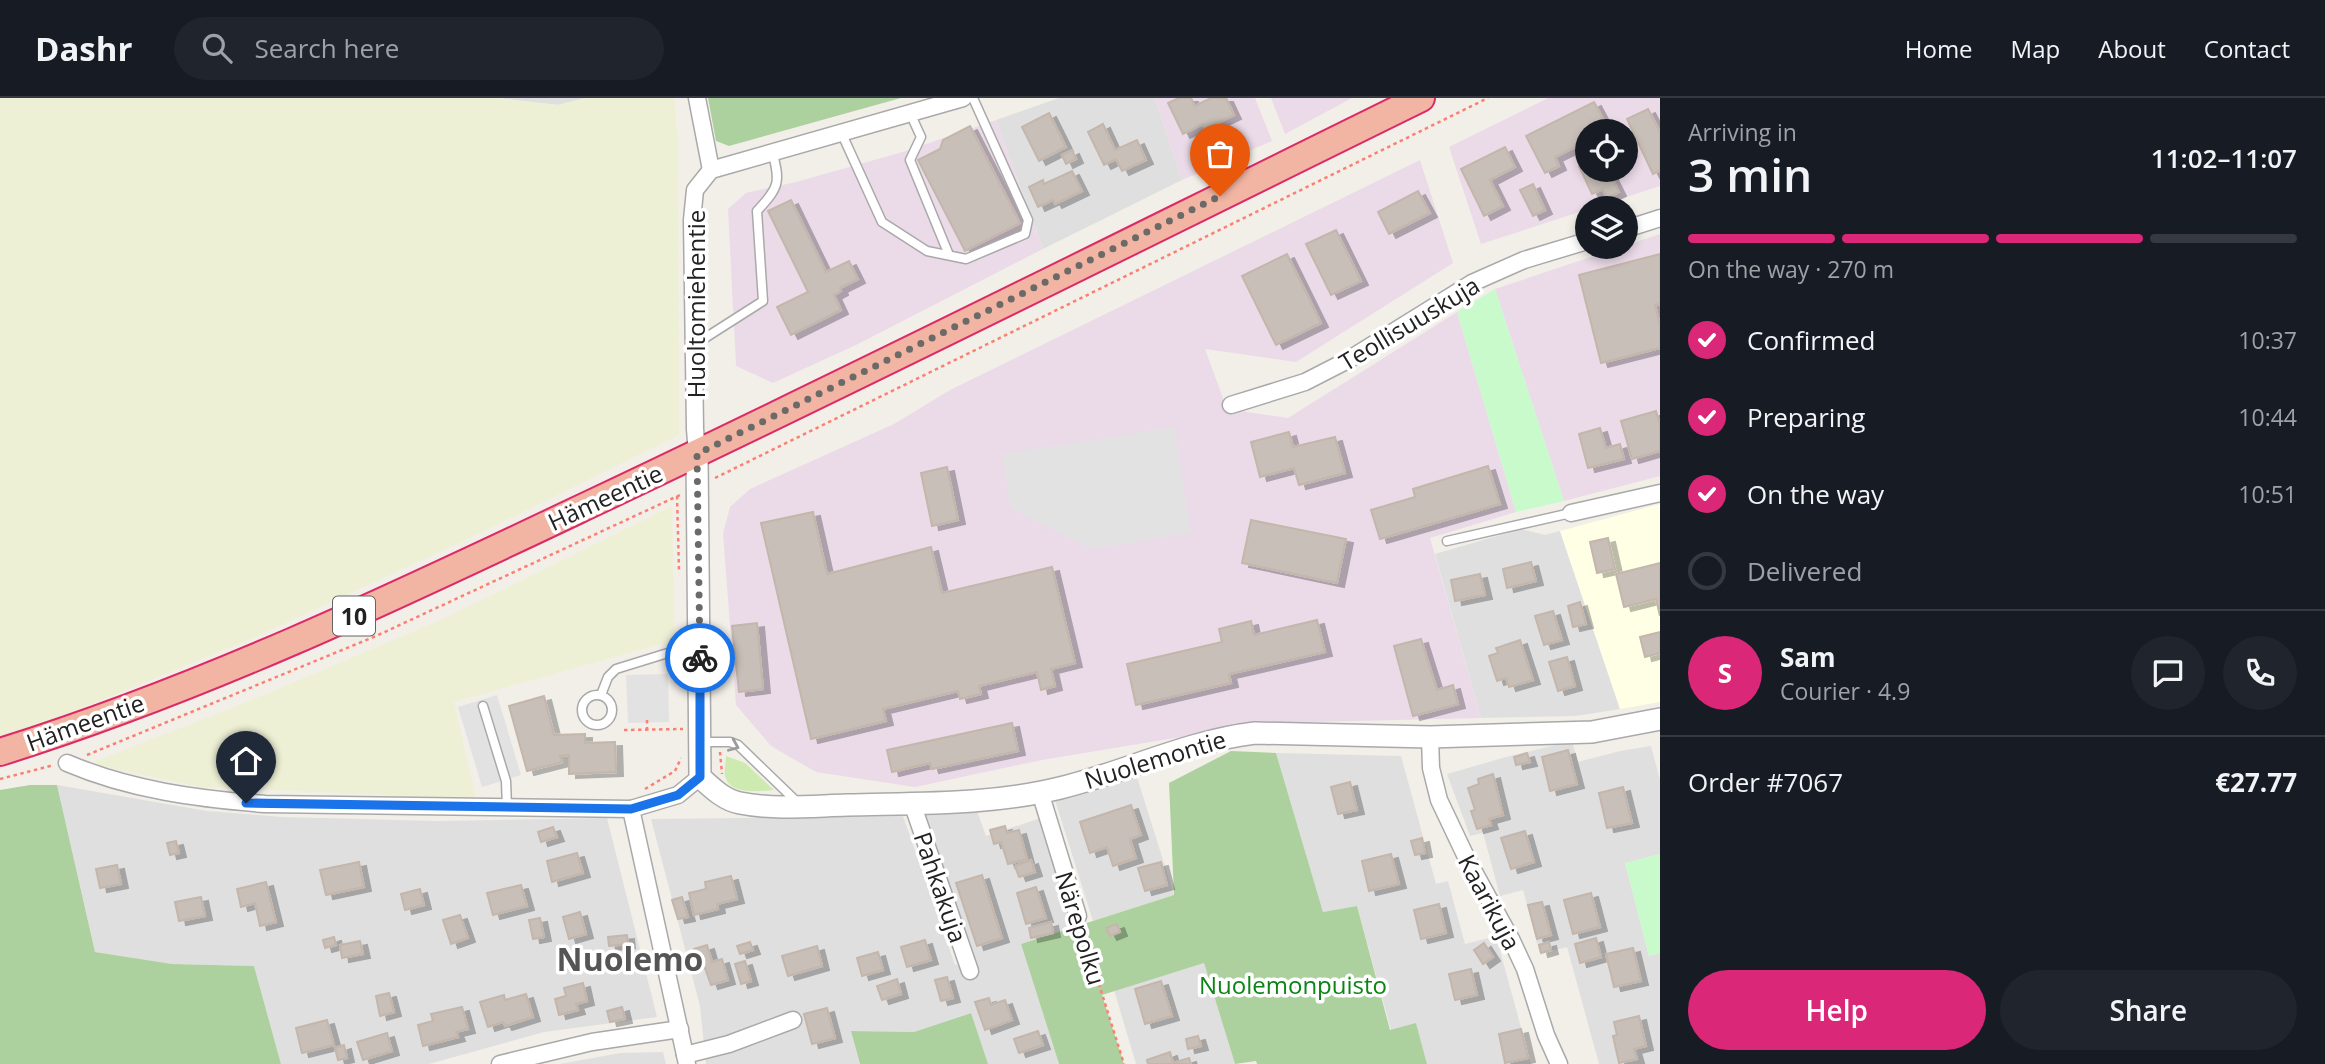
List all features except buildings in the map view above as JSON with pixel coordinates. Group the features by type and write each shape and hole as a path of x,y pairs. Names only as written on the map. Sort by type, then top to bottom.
{"highway":[{"name":"Hämeentie","path":"0,752 194,682 367,611 697,454 1421,98"}],"street":[{"path":"697,98 710,170 963,98"},
{"name":"Huoltomiehentie","path":"697,454 692,220 695,190 710,170"},
{"path":"1638,225 1660,218"},
{"name":"Teollisuuskuja","path":"1231,405 1305,382 1348,360 1472,283 1524,260 1575,244"},
{"path":"67,763 105,777 158,791 206,799 265,804 631,809 678,795 700,777 702,742 697,454"},
{"path":"1571,513 1660,493"},
{"name":"Nuolemontie","path":"700,777 723,796 738,803 800,806 975,800 1040,792 1070,785 1191,745 1229,736 1255,733 1430,737 1592,732 1660,719"},
{"name":"Kaarikuja","path":"1430,737 1431,768 1439,800 1466,859 1525,969 1542,1025 1559,1064"},
{"name":"Närepolku","path":"1040,792 1078,916"},
{"name":"Pahkakuja","path":"912,803 970,971"},
{"path":"631,809 686,1060 793,1020"},
{"path":"500,1064 592,1042 680,1029"}],"lane":[{"path":"841,132 882,222 927,251 966,259 1025,234 1028,220 973,98"},
{"path":"910,113 921,137 910,160 948,256"},
{"path":"694,345 763,301 757,211 775,191 779,176 772,151"},
{"path":"1447,541 1571,513"},
{"path":"601,695 608,677 617,668 700,643"},
{"path":"484,706 506,782 507,809"},
{"path":"702,742 717,741 738,745 800,806"}],"path":[{"path":"0,779 67,763 376,636 698,486 1488,98"},
{"path":"647,720 647,730"},
{"path":"624,730 683,729"},
{"name":"Närepolku","path":"1078,916 1124,1064"}],"shaded area":[{"path":"0,98 498,98 558,105 586,98 675,98 678,154 679,435 472,537 253,638 61,717 0,737"},
{"path":"498,98 586,98 558,105"},
{"path":"1059,98 1155,98 1182,180 1043,249 996,120"},
{"path":"1155,98 1255,98 1272,141 1182,180"},
{"path":"1271,98 1352,98 1285,134"},
{"path":"1548,98 1660,98 1660,186 1629,196 1575,196 1575,214 1481,244 1449,147"},
{"path":"996,120 1043,249 856,345 773,383 736,366 728,209 746,193 906,151"},
{"path":"1420,160 1453,263 1296,362 1205,349 1227,409 1288,418 1457,312 1516,512 1430,538 1481,718 1265,723 1042,760 915,787 816,772 771,746 736,705 723,533 730,507 750,489 894,424 950,390"},
{"path":"1660,234 1660,476 1564,501 1495,289 1585,259 1638,259 1638,241"},
{"path":"1174,427 1191,533 1091,549 1011,508 1002,454"},
{"path":"1660,504 1660,702 1620,709 1560,531"},
{"path":"672,506 675,640 454,702 476,799 200,787 97,765 96,761 249,701 443,619"},
{"path":"1521,529 1545,535 1560,531 1620,709 1576,716 1481,718 1435,554"},
{"path":"668,674 669,722 628,723 626,675"},
{"path":"497,695 521,775 482,787 458,707"},
{"path":"1572,741 1578,762 1651,746 1660,780 1660,854 1625,863 1649,956 1660,953 1660,1064 1599,1064 1567,947 1540,954 1523,890 1500,896 1483,833 1470,836 1447,774"},
{"path":"1276,753 1401,756 1436,884 1448,881 1465,944 1496,936 1531,1064 1427,1064 1416,1024 1391,1030 1357,906 1323,912"},
{"path":"1136,774 1174,895 1093,921 1055,800"},
{"path":"57,785 207,811 283,817 436,821 607,818 657,1017 544,1032 429,1064 281,1064 254,966 171,964 95,952"},
{"path":"977,811 986,836 1044,817 1078,926 1021,944 1059,1064 988,1064 970,1013 914,1032 851,1031 860,1064 706,1064 700,1006 651,819 903,816 955,965 970,960 921,815"},
{"path":"1204,963 1235,1064 1136,1064 1114,990"},
{"path":"663,1052 666,1064 560,1064 620,1053"}],"green space":[{"path":"708,98 901,98 729,146 716,141"},
{"path":"1495,289 1564,501 1516,512 1457,312"},
{"name":"Nuolemonpuisto","path":"1231,751 1276,753 1323,912 1357,906 1390,1030 1416,1023 1427,1064 1257,1064 1256,1061 1235,1064 1204,963 1102,995 1124,1064 1059,1064 1021,944 1174,895 1169,783"},
{"path":"726,756 745,763 774,790 748,791 734,788 726,779"},
{"path":"30,785 57,785 95,952 172,964 254,966 281,1064 0,1064 0,790"},
{"path":"1660,854 1660,953 1649,956 1625,863"},
{"path":"971,1013 988,1064 860,1064 851,1031 914,1032"}],"way so far":[{"path":"700,658 697,454 1220,196"}],"district":[{"name":"Nuolemo","path":"630,958"}],"route":[{"path":"246,803 532,809 631,809 647,805 678,795 700,777 700,658"}]}
